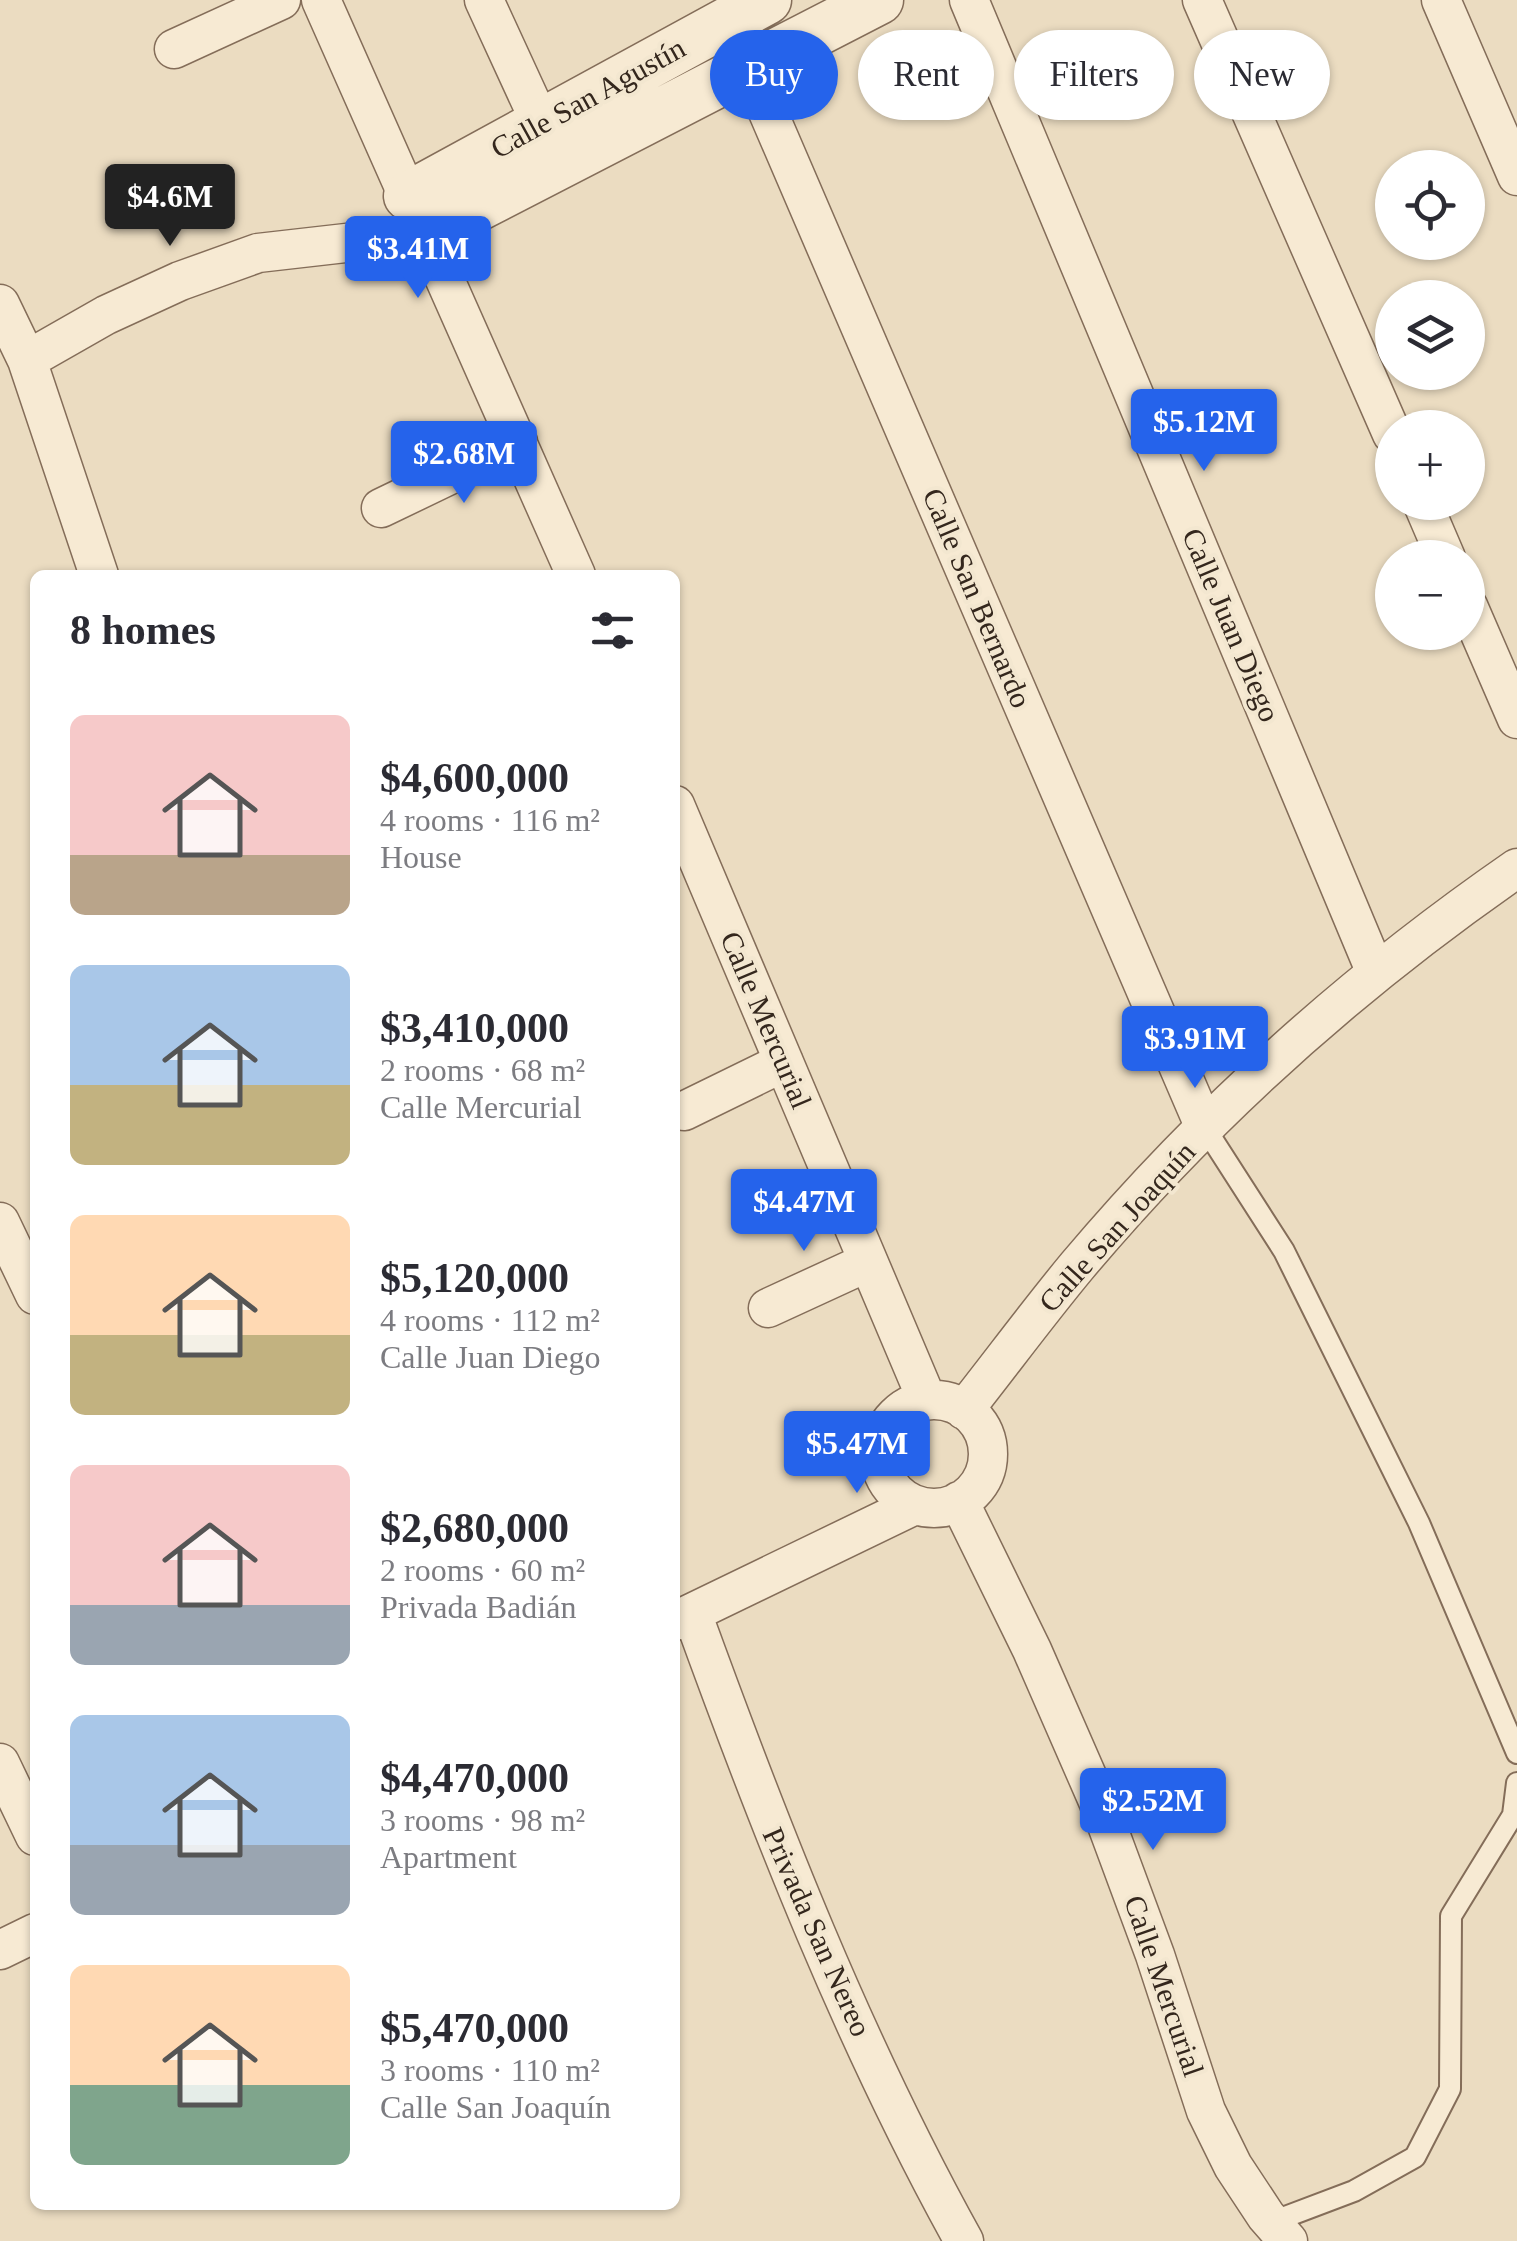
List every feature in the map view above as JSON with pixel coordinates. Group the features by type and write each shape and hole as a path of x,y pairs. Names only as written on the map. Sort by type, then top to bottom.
{"street":[{"path":"174,48 280,0"},
{"path":"321,0 574,570"},
{"path":"484,0 541,124"},
{"name":"Calle San Agustín","path":"822,30 879,0"},
{"name":"Calle Juan Diego","path":"969,0 1376,973"},
{"path":"1202,0 1381,410"},
{"path":"1441,0 1517,176"},
{"name":"Calle San Agustín","path":"417,215 541,124 740,7"},
{"name":"Calle San Agustín","path":"417,215 710,86"},
{"name":"Calle San Bernardo","path":"772,120 1205,1128"},
{"path":"27,360 106,315 180,281 258,252 347,244 417,215"},
{"path":"0,304 27,360 97,570"},
{"path":"381,508 518,442"},
{"path":"1485,645 1517,718"},
{"name":"Calle Mercurial","path":"680,831 685,857 784,1062 927,1400"},
{"name":"Calle San Joaquín","path":"964,1410 1078,1265 1205,1128 1376,973 1517,868"},
{"path":"684,1111 784,1062"},
{"path":"0,1222 30,1285"},
{"path":"768,1308 868,1262"},
{"path":"927,1400 953,1402 964,1410 981,1428 988,1445 987,1464 980,1482 959,1501 933,1508 898,1495 886,1480 880,1462 880,1444 887,1425 899,1411 927,1400"},
{"name":"Calle Mercurial","path":"959,1501 1032,1650 1098,1800 1155,1954 1206,2111 1233,2166 1280,2232"},
{"path":"683,1617 914,1504"},
{"name":"Privada San Nereo","path":"683,1617 847,2007 964,2241"},
{"path":"0,1763 30,1826"},
{"path":"0,1950 30,1935"}],"lane":[{"path":"1205,1128 1284,1250 1419,1523 1517,1753"},
{"path":"1280,2232 1415,2157 1450,2089 1451,1916 1513,1815 1517,1783"}]}
